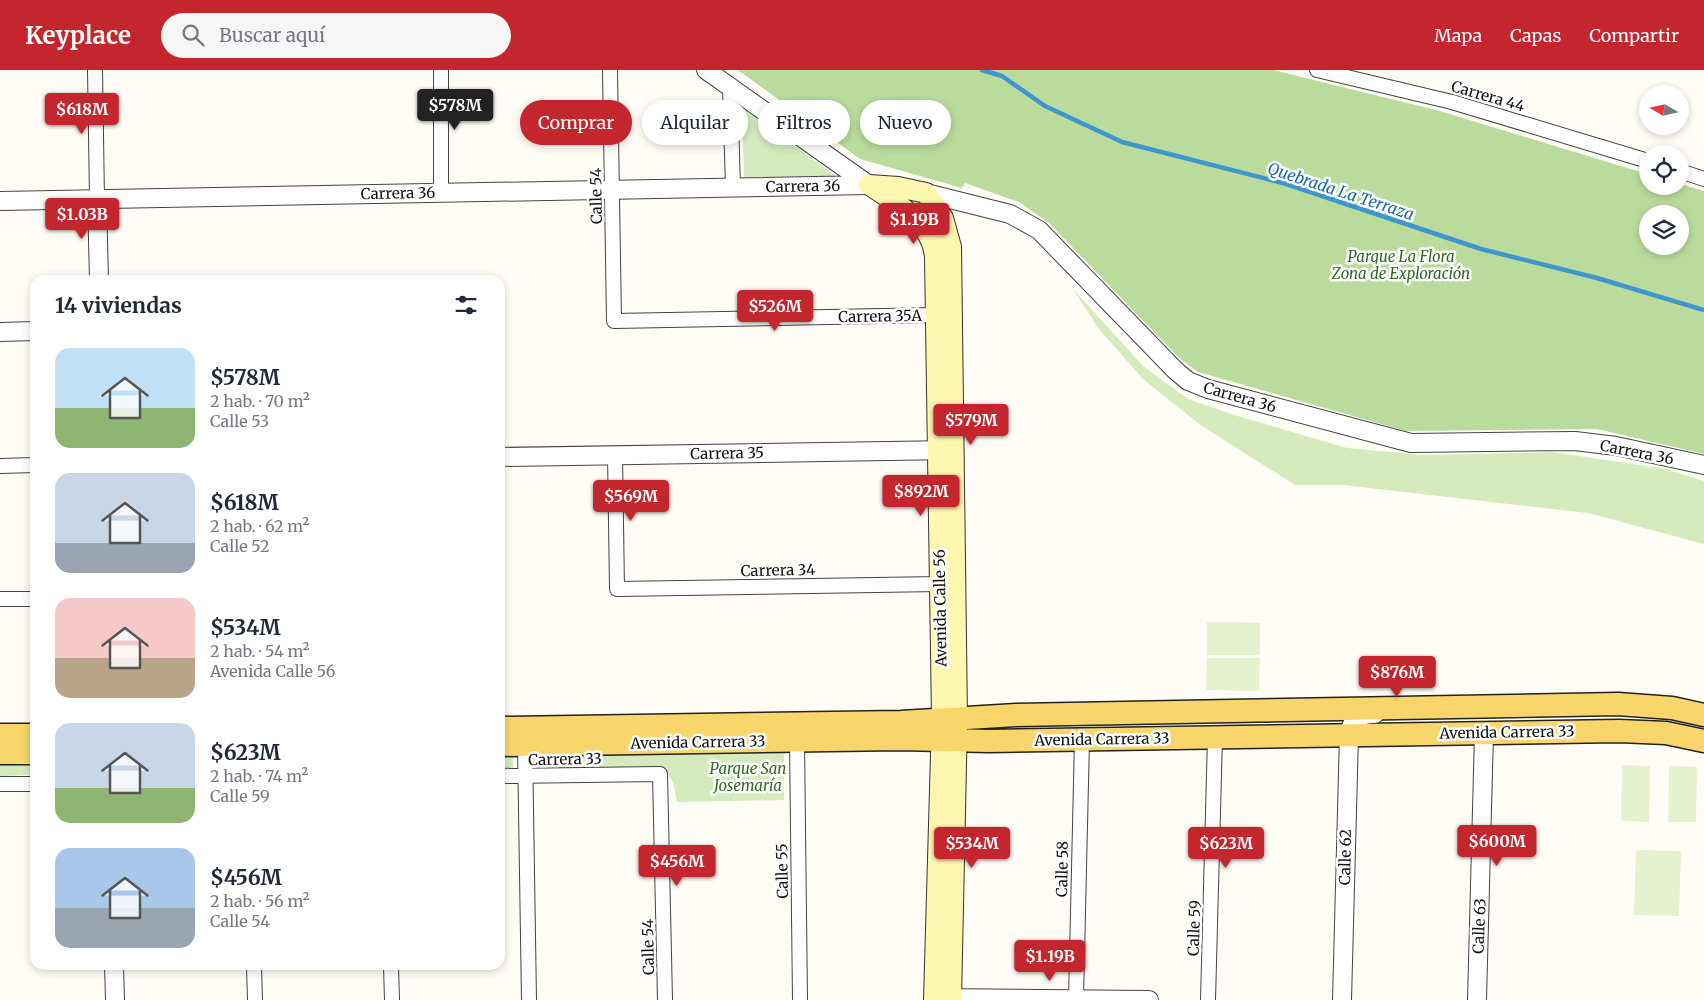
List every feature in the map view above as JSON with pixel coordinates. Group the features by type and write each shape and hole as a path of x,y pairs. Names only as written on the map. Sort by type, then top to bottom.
{"main road":[{"name":"Carrera 36","path":"870,185 898,187 926,193"},
{"name":"Avenida Calle 56","path":"870,185 909,213 932,240 935,256 936,315 946,450 949,730 940,999"},
{"name":"Avenida Calle 56","path":"926,193 943,218 951,247 946,450 940,584 949,730"},
{"name":"Avenida Carrera 33","path":"505,745 797,741 949,730 1026,714 1635,705 1672,708 1704,715"},
{"name":"Avenida Carrera 33","path":"505,728 949,730 1082,739 1215,737 1353,726 1484,733 1636,731 1666,733 1704,741"},
{"path":"0,735 30,735"},
{"path":"0,753 30,753"}],"street":[{"path":"95,70 99,275"},
{"path":"441,70 441,193"},
{"name":"Calle 54","path":"610,70 614,321"},
{"path":"706,70 870,185"},
{"name":"Carrera 44","path":"1317,70 1452,102 1639,158"},
{"path":"730,87 733,188"},
{"path":"1689,174 1704,178"},
{"name":"Carrera 36","path":"0,201 870,185"},
{"name":"Carrera 36","path":"926,193 1010,214 1039,230 1175,370 1188,381 1208,389 1411,442 1575,442 1616,446 1701,465"},
{"name":"Carrera 35A","path":"614,321 936,315"},
{"path":"0,332 30,331"},
{"name":"Carrera 35","path":"505,457 946,450"},
{"name":"Carrera 34","path":"615,455 617,589 940,584"},
{"path":"0,466 30,465"},
{"path":"0,599 30,599"},
{"name":"Avenida Carrera 33","path":"1353,726 1364,714 1428,714 1449,707"},
{"name":"Calle 62","path":"1342,1000 1353,726"},
{"name":"Calle 63","path":"1477,1000 1484,733"},
{"name":"Calle 59","path":"1208,1000 1215,737"},
{"name":"Calle 58","path":"1076,999 1082,739"},
{"name":"Calle 55","path":"797,741 800,1000"},
{"path":"525,745 529,1000"},
{"name":"Calle 54","path":"660,774 665,1000"},
{"name":"Carrera 33","path":"505,776 660,774"},
{"path":"0,784 30,784"},
{"path":"114,970 115,1000"},
{"path":"254,970 255,1000"},
{"path":"391,970 392,1000"},
{"path":"940,999 1149,1000"}],"green space":[{"name":"Parque La Flora Zona de Exploración","path":"738,70 1273,70 1440,111 1639,172 1639,195 1689,195 1689,187 1704,191 1704,454 1597,429 1406,431 1198,372 1179,358 1049,223 1019,202 965,183 962,188 860,159 841,145 850,145 850,100 779,100"},
{"path":"748,112 758,120 758,145 793,145 836,176 744,178 743,145 748,145"},
{"path":"1073,289 1143,366 1188,399 1234,415 1347,448 1424,455 1553,452 1666,469 1704,481 1704,544 1588,513 1343,485 1295,485 1199,424 1143,379 1099,329"},
{"path":"1207,622 1260,623 1260,655 1207,655"},
{"path":"1207,658 1260,658 1259,691 1206,690"},
{"path":"505,752 513,752 513,769 505,770"},
{"name":"Parque San Josemaría","path":"784,752 784,800 677,802 673,782 664,769 534,769 534,754"},
{"path":"0,761 30,761 30,775 0,776"},
{"path":"1622,765 1650,766 1649,822 1621,821"},
{"path":"1669,766 1697,767 1696,822 1668,822"},
{"path":"1636,850 1681,851 1679,916 1634,915"}],"waterway":[{"name":"Quebrada La Terraza","path":"982,70 1002,76 1045,106 1122,142 1283,183 1481,249 1597,278 1704,310"}]}
